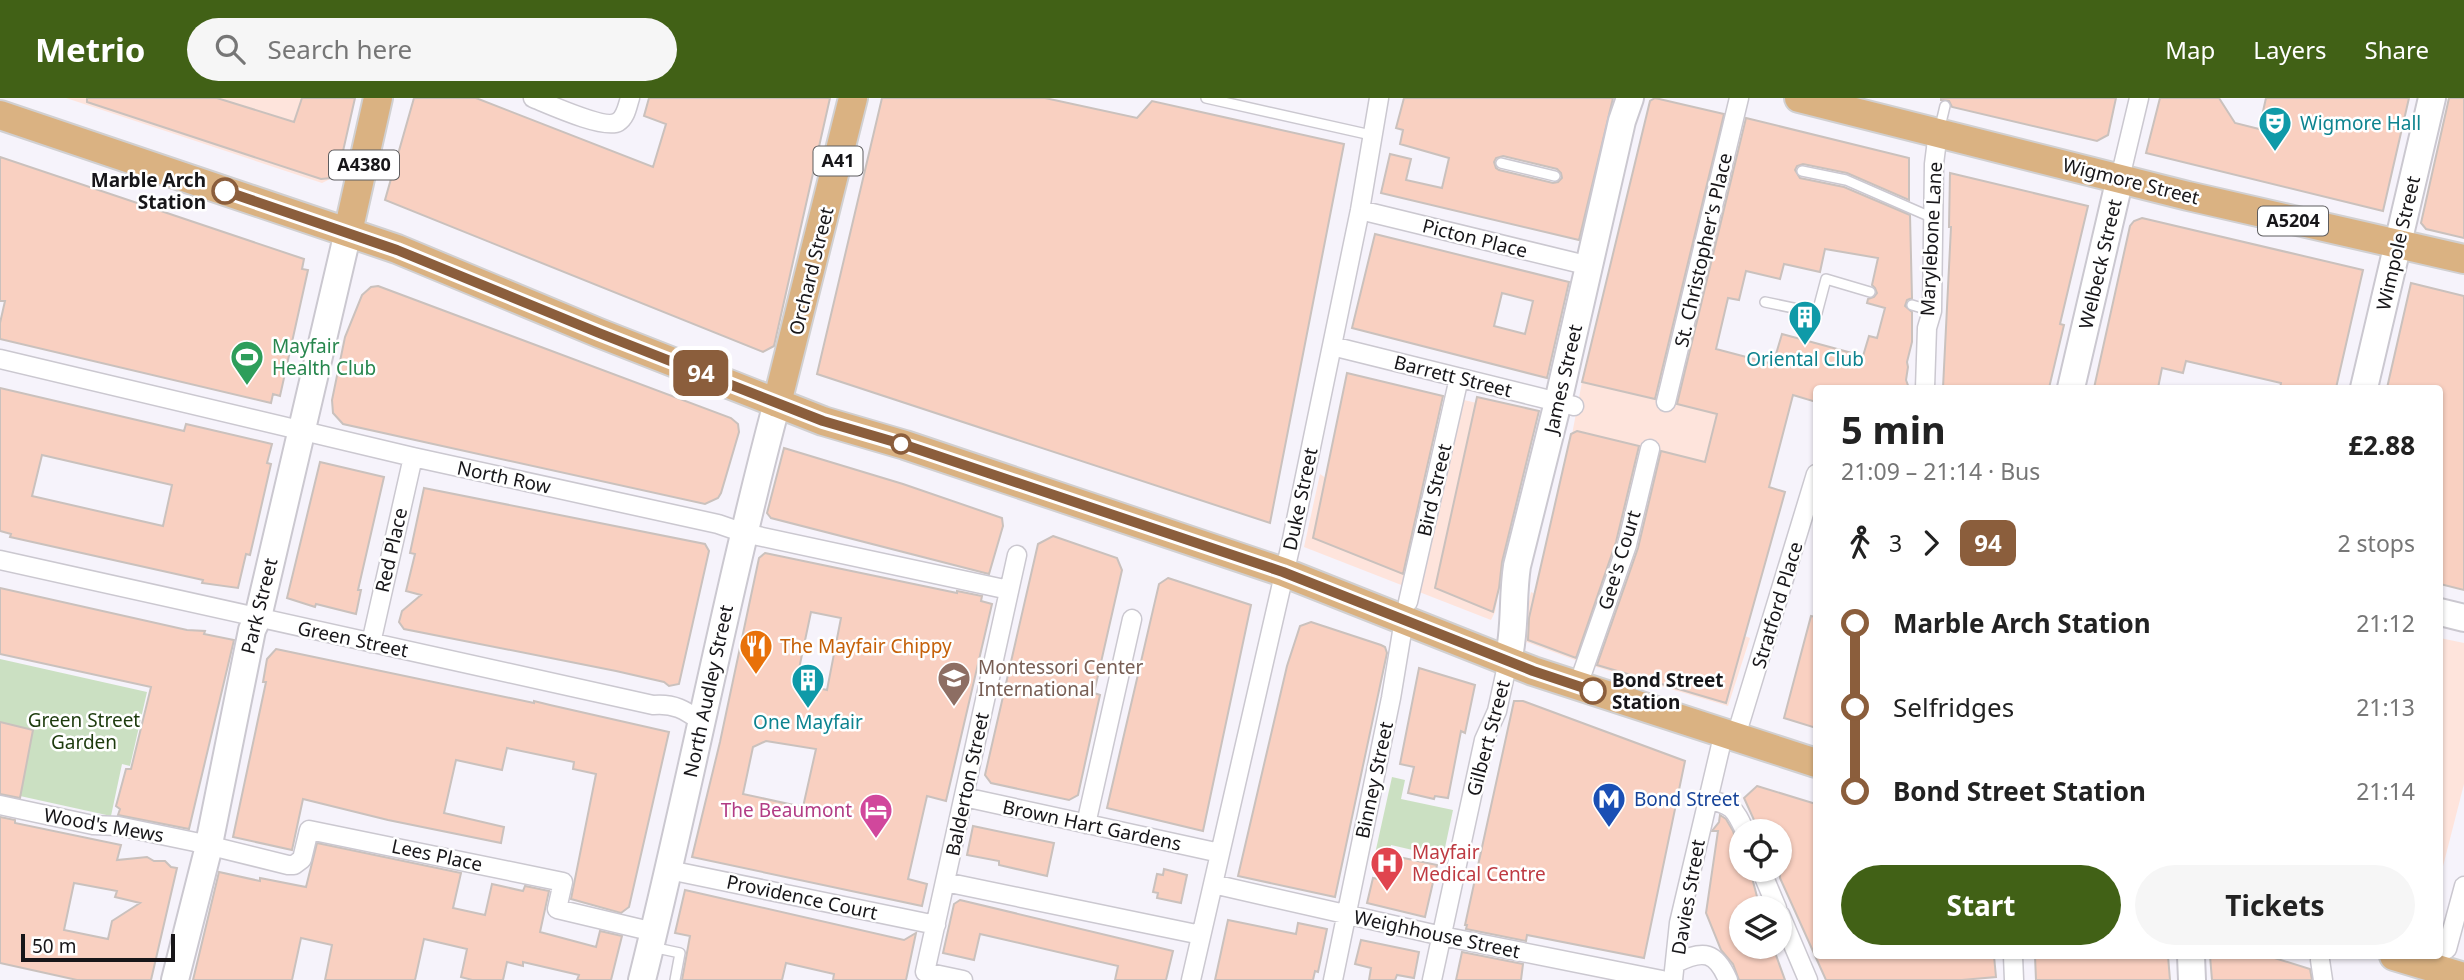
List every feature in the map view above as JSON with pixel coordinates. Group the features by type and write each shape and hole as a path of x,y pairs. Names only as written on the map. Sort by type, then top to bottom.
{"main road":[{"name":"A4380","path":"348,232 378,98"},
{"name":"Orchard Street","path":"777,403 853,98"},
{"name":"Wigmore Street","path":"1799,98 1942,119 2120,178 2321,228 2464,259"},
{"path":"0,115 397,250 823,421 905,445 1406,611 1508,661 1813,762"},
{"path":"2404,959 2464,977"}],"street":[{"path":"533,98 604,124 618,122 625,116 630,98"},
{"name":"Duke Street","path":"1191,980 1332,346 1360,210 1379,98"},
{"name":"James Street","path":"1508,661 1514,638 1517,566 1566,404 1590,266 1600,186 1630,98"},
{"name":"St. Christopher's Place","path":"1666,402 1739,98"},
{"name":"Welbeck Street","path":"2072,385 2139,98"},
{"name":"Wimpole Street","path":"2365,385 2432,98"},
{"name":"Marylebone Lane","path":"1925,385 1927,328 1932,311 1934,164 1942,119"},
{"name":"Picton Place","path":"1360,210 1590,266"},
{"name":"Park Street","path":"175,980 209,846 252,630 258,617 348,232"},
{"name":"Barrett Street","path":"1332,346 1458,383 1566,404"},
{"name":"North Row","path":"0,359 413,457 718,524 744,533 1009,590"},
{"name":"Bird Street","path":"1406,611 1458,383"},
{"name":"North Audley Street","path":"642,980 744,533 777,403"},
{"name":"Gee's Court","path":"1583,671 1627,545 1650,449"},
{"name":"Red Place","path":"371,643 413,457"},
{"name":"Stratford Place","path":"1730,734 1813,483"},
{"name":"Balderton Street","path":"963,980 925,972 1017,555"},
{"name":"Green Street","path":"0,560 653,705 666,704 684,708 702,722"},
{"name":"Binney Street","path":"1334,980 1406,611"},
{"path":"2443,613 2464,618"},
{"path":"1086,824 1132,618"},
{"name":"Gilbert Street","path":"1432,980 1484,740 1497,711 1508,661"},
{"name":"Davies Street","path":"1674,972 1679,923 1706,799 1730,734"},
{"name":"Brown Hart Gardens","path":"964,797 1220,853"},
{"path":"1706,799 1728,804 1740,819"},
{"name":"Wood's Mews","path":"0,805 209,846"},
{"name":"Lees Place","path":"209,846 288,865 298,863 302,859 310,830 400,847 563,882 557,909 652,939"},
{"name":"Providence Court","path":"669,870 936,925"},
{"path":"945,882 1201,935"},
{"name":"Weighhouse Street","path":"1213,884 1442,936 1662,980"},
{"path":"2447,949 2464,886"},
{"path":"1792,942 1808,980"},
{"path":"1674,972 1698,955 1711,957 1721,964 1728,980"},
{"path":"2013,959 2014,980"},
{"path":"2191,959 2192,980"},
{"path":"2320,961 2323,980"}],"lane":[{"path":"1206,98 1371,135"},
{"path":"1501,163 1555,176"},
{"path":"1802,171 1846,180 1933,218"},
{"path":"1765,302 1816,313 1826,279 1870,292"},
{"path":"1912,305 1932,311"},
{"path":"652,939 680,953 675,980"}],"shaded area":[{"path":"66,98 353,98 339,167 334,177 322,183"},
{"path":"1701,141 1750,153 1709,329 1736,440 1668,607 1750,638 1728,706 1583,663 1521,640 1531,592 1585,618 1570,445 1582,382 1639,394"},
{"path":"1464,400 1531,416 1495,612 1491,620 1304,547 1320,474 1362,503 1377,525 1432,539"},
{"path":"2443,639 2464,643 2464,784 2443,866"}],"green space":[{"name":"Green Street Garden","path":"0,659 147,692 130,766 122,764 111,816 20,796 33,730 0,722"},
{"path":"1392,777 1405,780 1401,799 1453,810 1443,857 1391,845 1387,866 1373,863"}],"building":[{"path":"87,98 217,98 294,122 302,98 355,98 339,169 331,178 321,179 87,102"},
{"path":"414,98 476,98 653,167 666,124 644,116 649,98 830,98 774,346 763,352 385,200"},
{"path":"882,98 1045,98 1137,118 1152,101 1344,144 1270,523 817,374"},
{"path":"1404,98 1613,98 1579,240 1381,193 1390,154 1411,159 1406,180 1442,188 1449,158 1400,144 1403,130 1396,128","holes":["1503,156 1557,169 1562,178 1553,183 1499,170 1494,162 1496,158"]},
{"path":"1655,98 1724,114 1655,399 1582,382 1650,101"},
{"path":"1941,98 2116,98 2108,135 2097,141 1952,107 1949,101"},
{"path":"2160,98 2219,98 2235,123 2259,129 2266,98 2409,98 2383,211 2146,153"},
{"path":"2449,98 2464,98 2464,238 2426,229 2421,223"},
{"path":"1746,118 1909,158 1909,200 1847,173 1803,164 1795,170 1800,178 1844,187 1910,215 1912,298 1907,300 1905,306 1912,312 1912,342 1907,362 1908,385 1813,385 1813,401 1793,395 1769,487 1785,492 1726,703 1597,665 1638,548 1661,451 1705,462 1717,414 1677,404","holes":["1825,249 1878,258 1872,285 1877,293 1868,299 1867,303 1885,308 1877,338 1869,336 1863,356 1782,334 1773,364 1716,349 1728,298 1739,300 1746,271 1780,279 1784,264 1820,272"]},
{"path":"0,157 304,259 302,269 308,270 280,396 273,394 271,403 0,339 5,301 0,301"},
{"path":"1950,173 2088,206 2060,324 2064,325 2050,385 1943,385"},
{"path":"2142,218 2363,270 2337,385 2281,385 2186,361 2183,373 2162,368 2159,385 2095,385 2130,226"},
{"path":"1375,234 1569,282 1547,378 1352,328","holes":["1502,293 1533,301 1525,334 1494,326"]},
{"path":"2411,283 2464,296 2464,590 2443,585 2443,385 2388,385"},
{"path":"378,286 731,418 738,424 739,432 718,498 705,504 343,424 333,413 332,400 345,337 362,295 371,287"},
{"path":"1347,373 1443,396 1403,574 1313,538"},
{"path":"0,388 184,431 186,424 272,444 267,463 271,464 250,555 246,554 238,588 202,583 203,580 10,537 11,534 0,531","holes":["42,455 172,485 163,526 32,496"]},
{"path":"1477,397 1539,411 1502,562 1493,612 1435,588"},
{"path":"1577,431 1639,446 1616,542 1576,658 1528,640 1529,618 1571,434"},
{"path":"784,448 903,484 1002,518 1003,526 989,574 771,518 767,513"},
{"path":"320,462 384,477 358,590 361,590 356,614 316,604 315,607 287,598"},
{"path":"424,488 705,544 709,551 679,684 669,686 664,682 616,671 404,629 399,622 402,611 421,595 406,591 415,554 410,553"},
{"path":"1053,536 1117,558 1122,570 1094,693 1100,695 1078,795 1069,800 991,783 985,775 1038,544"},
{"path":"765,553 982,596 981,601 992,604 946,801 927,796 908,879 927,884 922,906 692,857 720,742 759,558","holes":["811,612 841,618 827,690 796,683","766,741 816,749 803,807 743,794 753,747"]},
{"path":"1168,578 1251,605 1203,831 1107,808 1159,584"},
{"path":"0,588 187,630 205,631 204,634 234,640 189,829 118,815 120,809 116,806 126,769 131,769 151,687 0,654"},
{"path":"1811,616 1813,616 1813,727 1784,718"},
{"path":"1311,622 1381,645 1387,653 1335,897 1238,876 1287,666 1300,626"},
{"path":"276,649 534,701 669,732 629,907 621,913 571,899 596,774 573,769 574,762 507,748 502,770 456,760 444,813 504,827 501,843 303,799 292,850 233,837 266,682 263,682 267,659"},
{"path":"1419,668 1475,685 1465,733 1461,731 1448,798 1435,796 1434,799 1408,793 1414,767 1400,764"},
{"path":"1514,701 1523,701 1685,761 1644,958 1527,935 1526,941 1466,929"},
{"path":"0,722 33,730 20,798 0,794"},
{"path":"1757,786 1813,803 1813,951 1792,905 1792,896 1788,896 1782,882 1792,882 1792,819 1754,819 1744,798"},
{"path":"1720,815 1729,824 1729,882 1753,882 1757,896 1729,896 1729,959 1777,959 1785,980 1739,980 1733,964 1721,950 1706,913 1718,831 1712,831 1719,822"},
{"path":"0,817 15,820 15,823 121,845 117,860 147,857 154,861 165,861 171,867 177,868 151,980 77,980 0,963","holes":["74,883 117,891 115,897 140,903 112,921 108,939 64,930"]},
{"path":"973,826 1054,843 1047,876 999,865 999,861 967,855"},
{"path":"317,843 461,873 453,908 485,915 492,884 523,891 525,886 549,891 540,932 596,947 600,931 622,936 611,980 577,980 579,975 523,962 523,966 507,962 503,980 472,980 461,977 467,949 424,939 415,980 325,980 332,945 301,938 292,980 193,980 219,872 306,887"},
{"path":"1394,856 1437,865 1425,917 1367,903 1373,878 1389,881"},
{"path":"1164,869 1187,875 1181,903 1157,898 1158,893 1153,892 1157,874 1163,875"},
{"path":"685,890 904,940 916,933 906,980 833,980 834,974 786,963 782,980 682,980 690,936 675,933"},
{"path":"960,900 1173,951 1166,980 1115,980 1118,966 980,934 974,960 943,953 954,904"},
{"path":"1228,920 1296,934 1298,923 1327,929 1318,972 1315,971 1313,980 1215,980"},
{"path":"1361,940 1419,952 1414,978 1397,975 1395,980 1369,980 1371,968 1355,964"},
{"path":"1462,952 1523,964 1521,980 1456,980"},
{"path":"1817,959 1994,959 1996,977 1962,980 1826,980"},
{"path":"2035,959 2168,959 2170,980 2036,980"},
{"path":"2210,959 2278,959 2310,969 2312,980 2212,980"}],"bus line":[{"name":"94","path":"225,191 397,250 823,421 905,445 1283,572 1533,671 1593,691"}],"place":[{"name":"Wigmore Hall","path":"2275,153"},
{"name":"Marble Arch Station","path":"225,191"},
{"name":"Oriental Club","path":"1805,347"},
{"name":"Mayfair Health Club","path":"247,387"},
{"name":"The Mayfair Chippy","path":"756,676"},
{"name":"Bond Street Station","path":"1593,691"},
{"name":"Montessori Center International","path":"954,708"},
{"name":"One Mayfair","path":"808,710"},
{"name":"Bond Street","path":"1609,829"},
{"name":"The Beaumont","path":"876,840"},
{"name":"Mayfair Medical Centre","path":"1387,893"}]}
